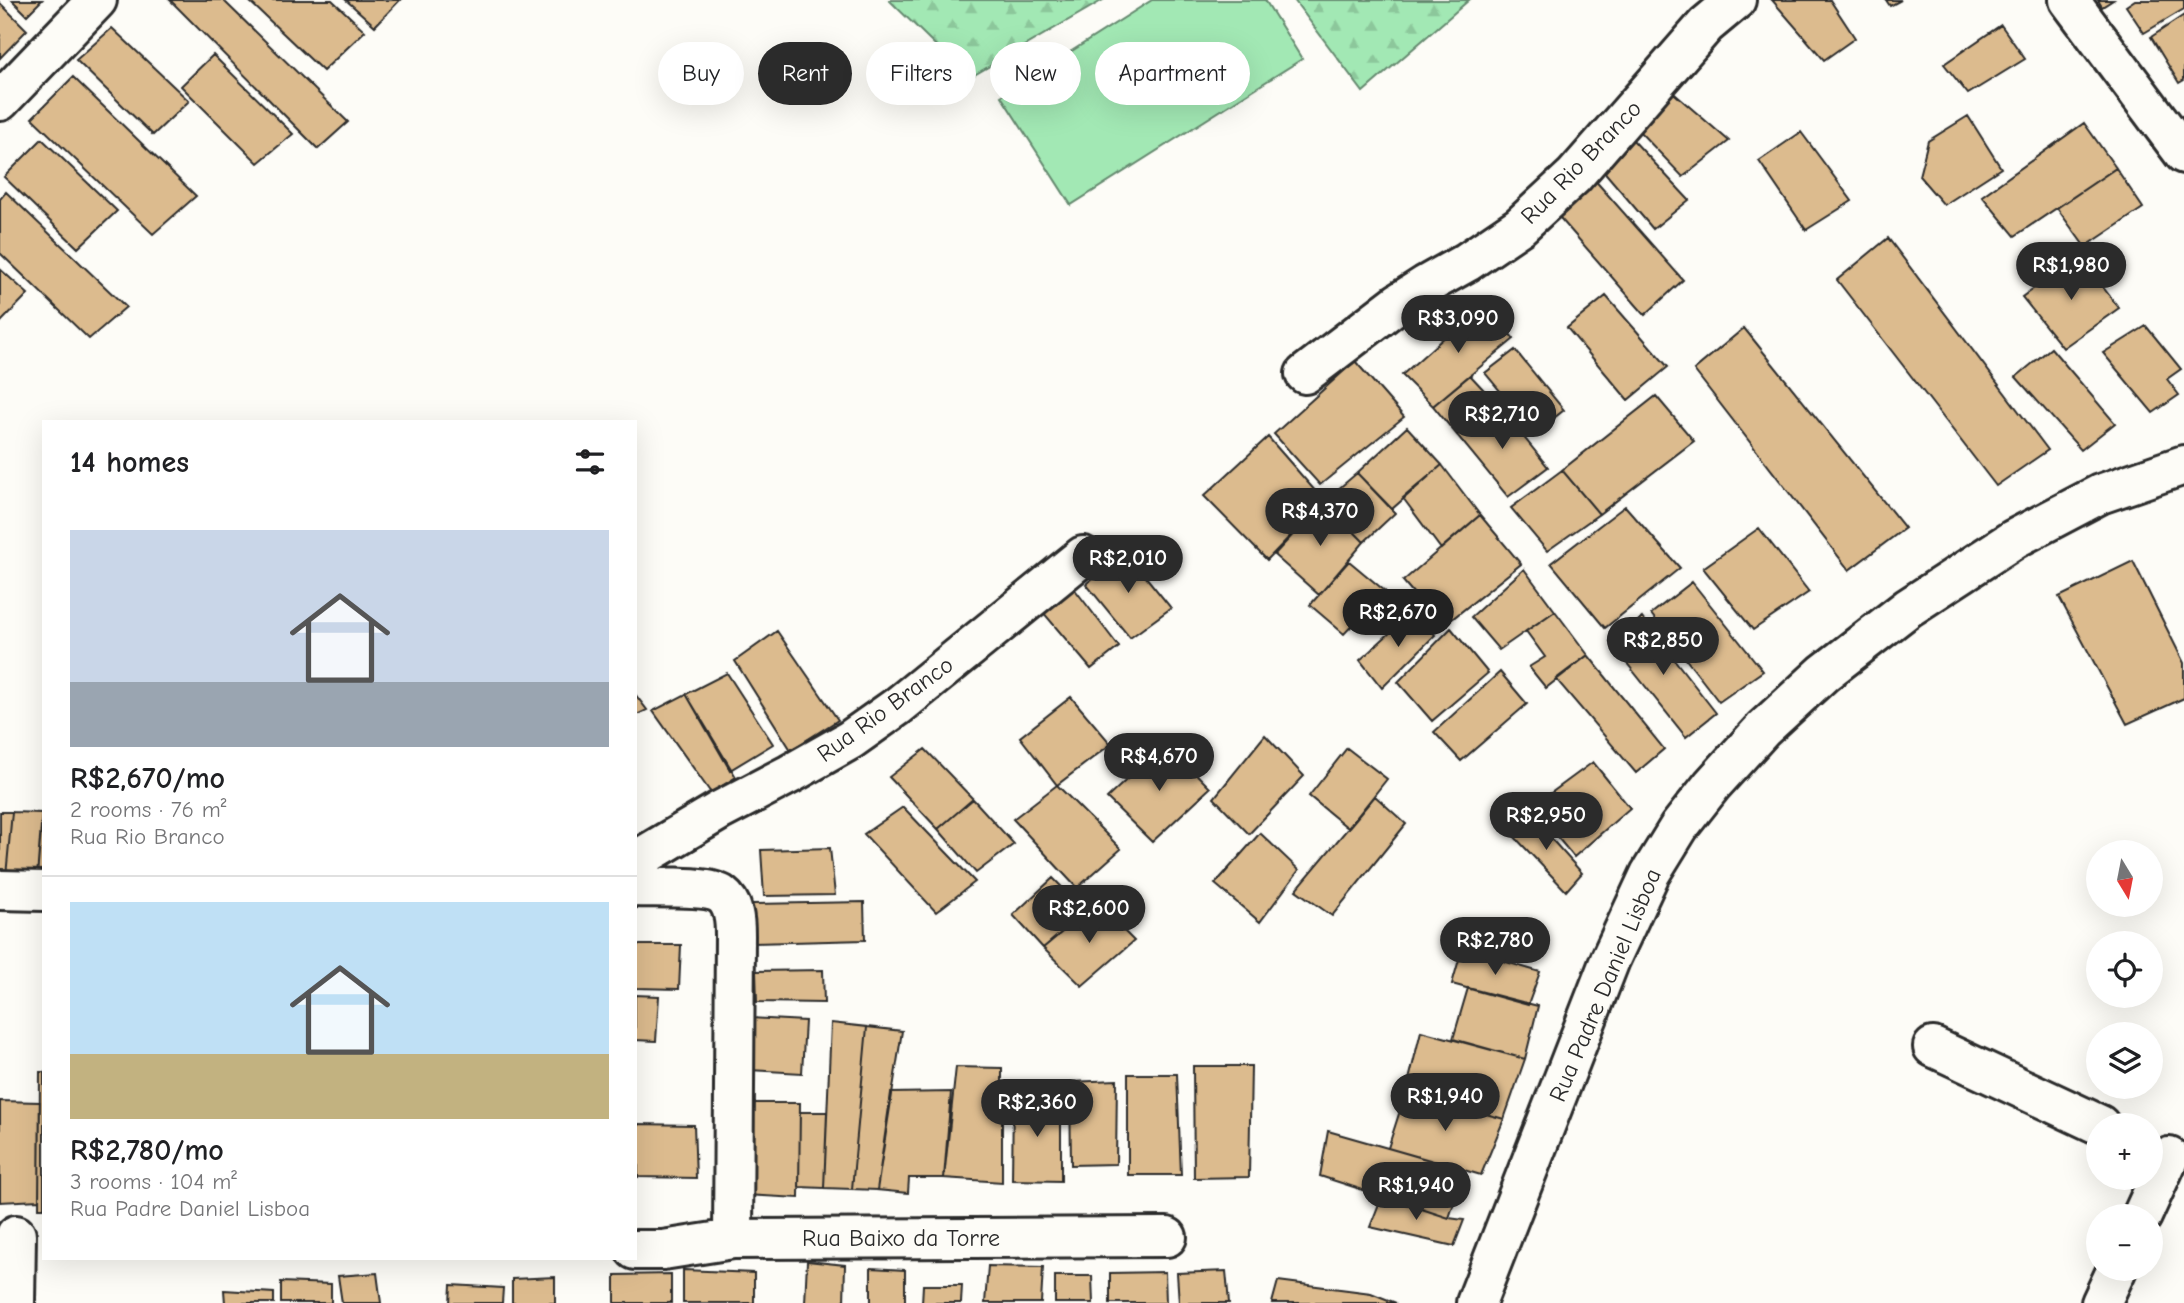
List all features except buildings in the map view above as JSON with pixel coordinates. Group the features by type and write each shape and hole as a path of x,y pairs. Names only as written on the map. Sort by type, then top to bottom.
{"street":[{"path":"0,101 97,0"},
{"name":"Rua Rio Branco","path":"1305,374 1398,303 1468,262 1520,226 1574,176 1706,25 1735,0"},
{"path":"2069,0 2184,154"},
{"name":"Rua Padre Daniel Lisboa","path":"1476,1303 1610,960 1650,874 1679,827 1712,785 1763,729 1824,673 1908,608 2014,539 2100,494 2184,465"},
{"name":"Rua Rio Branco","path":"637,860 860,733 898,706 1083,556"},
{"path":"637,887 704,889 721,893 731,905 735,935 733,1239"},
{"path":"0,890 42,891"},
{"path":"1933,1047 2086,1118"},
{"path":"2147,1204 2168,1157"},
{"path":"15,1303 20,1235"},
{"name":"Rua Baixo da Torre","path":"637,1250 663,1250 733,1239 1167,1237"},
{"path":"2101,1303 2111,1281"}],"green space":[{"path":"889,0 1103,0 1031,42 990,42 990,66 976,74 976,42 932,42"},
{"path":"1152,0 1265,0 1302,59 1250,92 1250,42 1095,42 1095,105 1229,105 1071,205 1007,105 1081,105 1081,45"},
{"path":"1294,0 1469,0 1363,92"}]}
